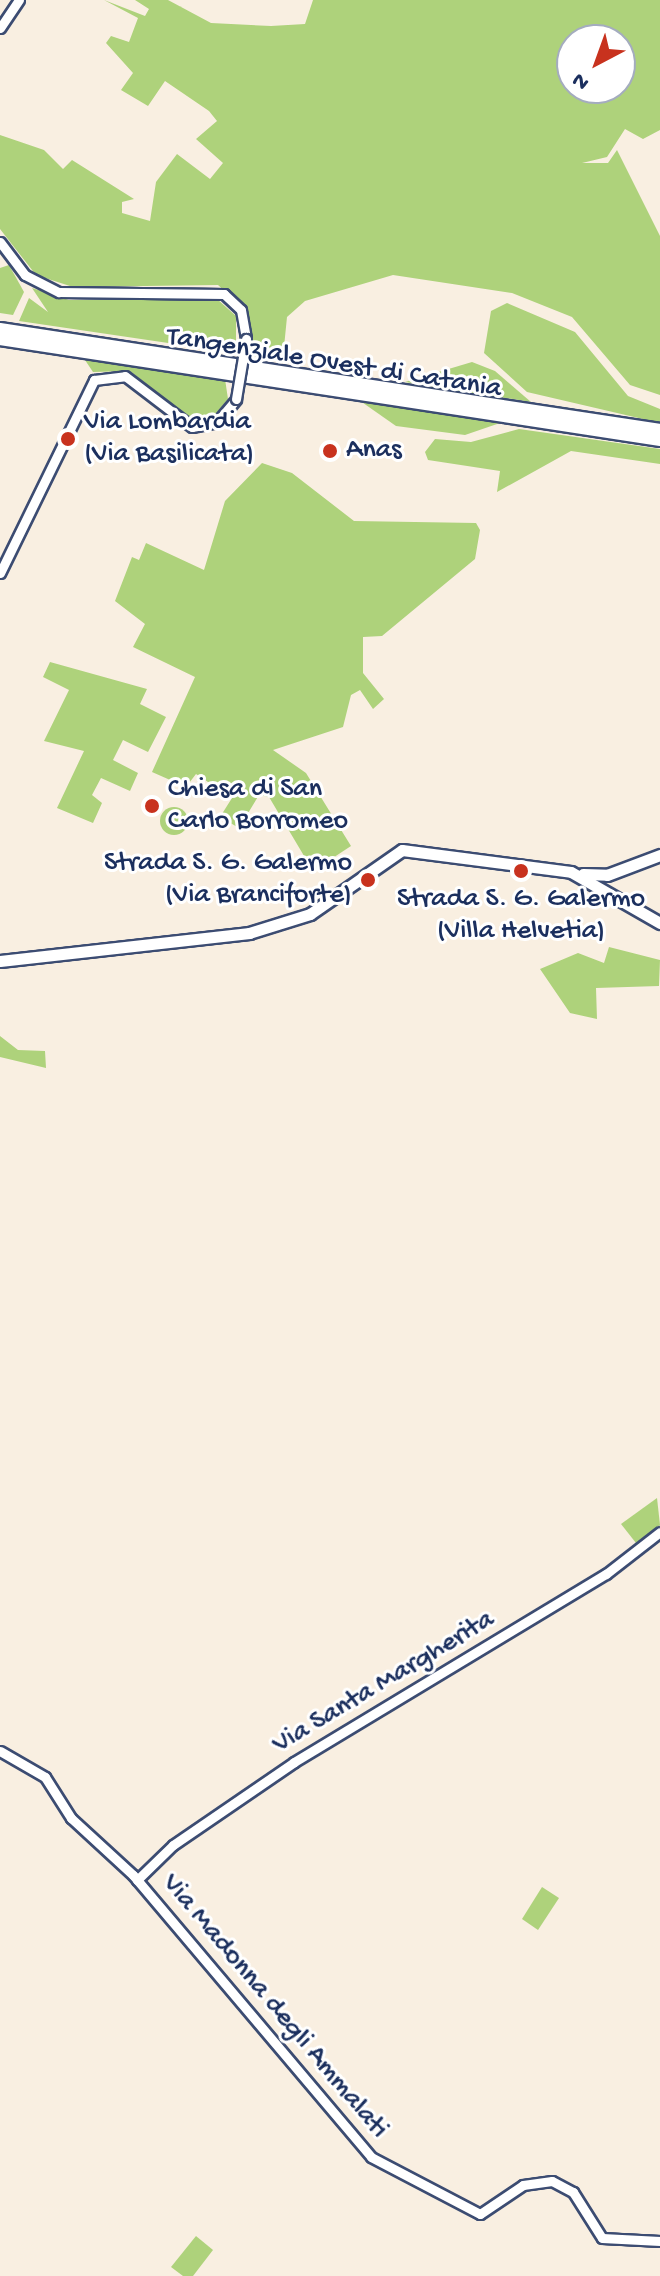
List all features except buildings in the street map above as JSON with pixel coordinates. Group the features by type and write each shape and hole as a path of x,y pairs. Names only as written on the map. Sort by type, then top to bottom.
{"highway":[{"name":"Tangenziale Ovest di Catania","path":"0,329 660,430"},
{"name":"Tangenziale Ovest di Catania","path":"0,340 660,440"}],"main road":[{"path":"0,961 249,933 316,911 402,850 607,875 660,855"},
{"path":"571,872 660,923"},
{"path":"599,886 607,875"}],"street":[{"path":"0,28 19,0"},
{"path":"0,242 25,275 59,292 224,294 241,310 246,339 236,399 217,422 192,427 125,376 94,380 0,573"},
{"name":"Via Santa Margherita","path":"137,1880 173,1845 294,1762 606,1574 660,1532"},
{"name":"Via Madonna degli Ammalati","path":"0,1751 45,1777 71,1818 137,1880 371,2157 480,2214 523,2185 552,2181 573,2192 602,2238 660,2241"}],"green space":[{"path":"104,0 145,16 149,9 135,0 168,0 211,23 271,26 305,24 313,0 660,0 660,130 643,139 625,129 607,157 582,163 608,163 617,150 660,236 660,395 630,385 572,317 512,293 393,275 305,301 287,317 283,357 249,356 249,313 218,285 73,287 36,275 0,229 0,135 44,150 63,169 72,160 134,199 122,202 122,213 150,221 156,182 177,154 210,179 223,163 196,139 217,121 209,111 165,81 148,106 121,90 133,73 106,43 111,36 129,42 138,18"},
{"path":"9,265 24,292 13,315 0,313 0,268"},
{"path":"32,288 69,300 217,299 236,316 236,353 19,321 29,298 48,312"},
{"path":"507,303 575,332 628,396 660,409 660,423 527,392 484,353 491,311"},
{"path":"83,357 225,379 228,399 212,418 190,419 130,371 93,372"},
{"path":"472,362 495,371 531,402 405,382"},
{"path":"356,398 500,423 465,435 396,426"},
{"path":"519,429 660,449 660,464 571,451 497,492 500,471 428,460 425,452 435,439 471,442"},
{"path":"262,463 292,473 354,521 476,523 480,530 475,559 382,636 363,637 363,673 384,699 373,709 360,690 351,695 343,727 273,750 306,773 351,846 313,871 269,797 259,795 239,828 220,817 232,798 196,774 186,787 152,772 195,677 133,647 145,624 115,601 132,557 139,560 146,543 204,570 225,501"},
{"path":"50,662 147,689 140,704 166,717 148,752 123,740 113,760 138,773 130,791 101,778 92,795 102,803 93,823 57,808 84,751 44,741 69,690 43,677"},
{"path":"174,807 184,811 188,821 184,831 174,835 164,831 160,821 164,811"},
{"path":"609,947 660,960 659,986 596,988 597,1019 570,1013 540,969 578,953 604,963"},
{"path":"0,1036 18,1050 45,1051 46,1068 0,1057"},
{"path":"657,1498 660,1525 636,1543 621,1524"},
{"path":"542,1887 559,1898 538,1930 522,1919"},
{"path":"196,2236 213,2250 193,2276 183,2276 171,2267"}],"place":[{"name":"Via Lombardia (Via Basilicata)","path":"68,439"},
{"name":"Anas","path":"330,451"},
{"name":"Chiesa di San Carlo Borromeo","path":"152,806"},
{"name":"Strada S. G. Galermo (Villa Helvetia)","path":"521,871"},
{"name":"Strada S. G. Galermo (Via Branciforte)","path":"368,880"}]}
